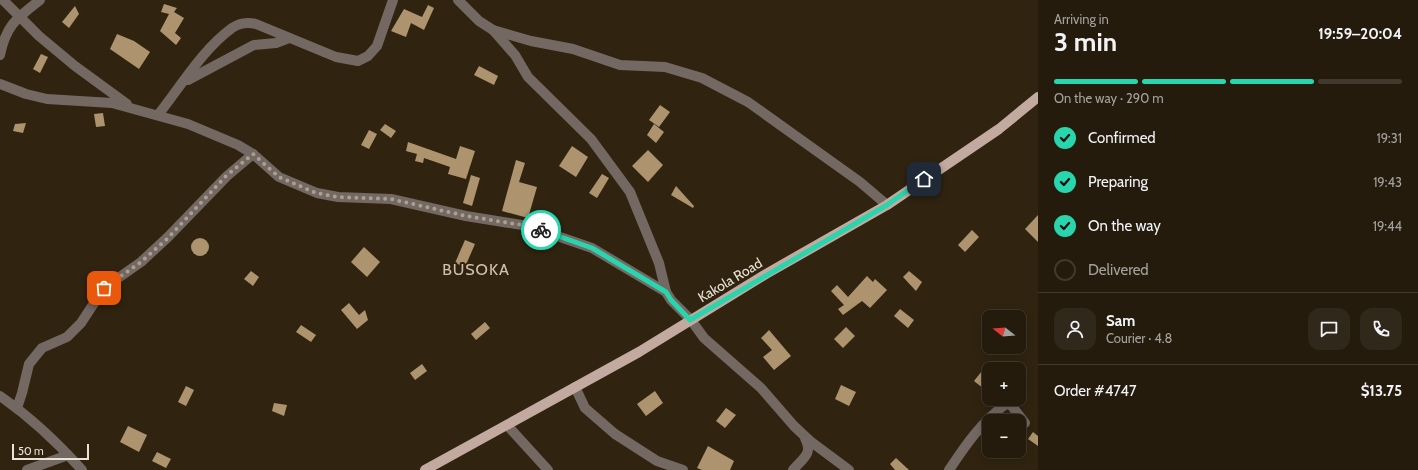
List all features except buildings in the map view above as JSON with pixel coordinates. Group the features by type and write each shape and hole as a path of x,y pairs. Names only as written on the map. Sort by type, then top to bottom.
{"main road":[{"name":"Kakola Road","path":"425,470 639,352 690,320 887,205 999,129 1038,97"}],"street":[{"path":"3,0 30,27 75,66 131,107"},
{"path":"0,55 8,29 19,16 40,0"},
{"path":"158,115 207,52 233,28 244,23 251,23 336,57 353,61 362,60 368,56 376,46 393,0"},
{"path":"458,0 479,21 493,30 531,41 573,49 620,65 665,67 702,78 759,110 860,182 887,205"},
{"path":"493,30 514,55 528,77 591,139 630,192 659,263 666,292 671,300 690,320 704,338 761,388 804,436 849,470"},
{"path":"184,82 254,45 276,43 290,38"},
{"path":"0,84 26,94 47,99 98,101 131,107 158,115 227,139 253,154 279,177 316,193 338,197 391,199 466,216 528,226 581,242 608,256 666,292"},
{"path":"17,408 29,364 42,348 67,337 80,323 104,288 141,262 168,238 226,176 253,154"},
{"path":"575,387 585,408 615,434 657,461 683,470"},
{"path":"0,396 17,408 68,454 82,470"},
{"path":"994,414 1006,404 1011,405 1018,414"},
{"path":"507,425 548,470"},
{"path":"949,470 966,444 982,427"},
{"path":"793,470 809,449 804,436"},
{"path":"27,470 68,454"}],"way so far":[{"path":"104,288 113,280 141,262 168,238 226,176 253,154 270,171 287,182 316,193 338,197 378,197 391,199 466,216 528,226 541,230"}],"district":[{"name":"BUSOKA","path":"476,269"}],"route":[{"path":"541,230 581,242 608,256 666,292 671,300 690,320 766,274 887,205 924,179"}]}
